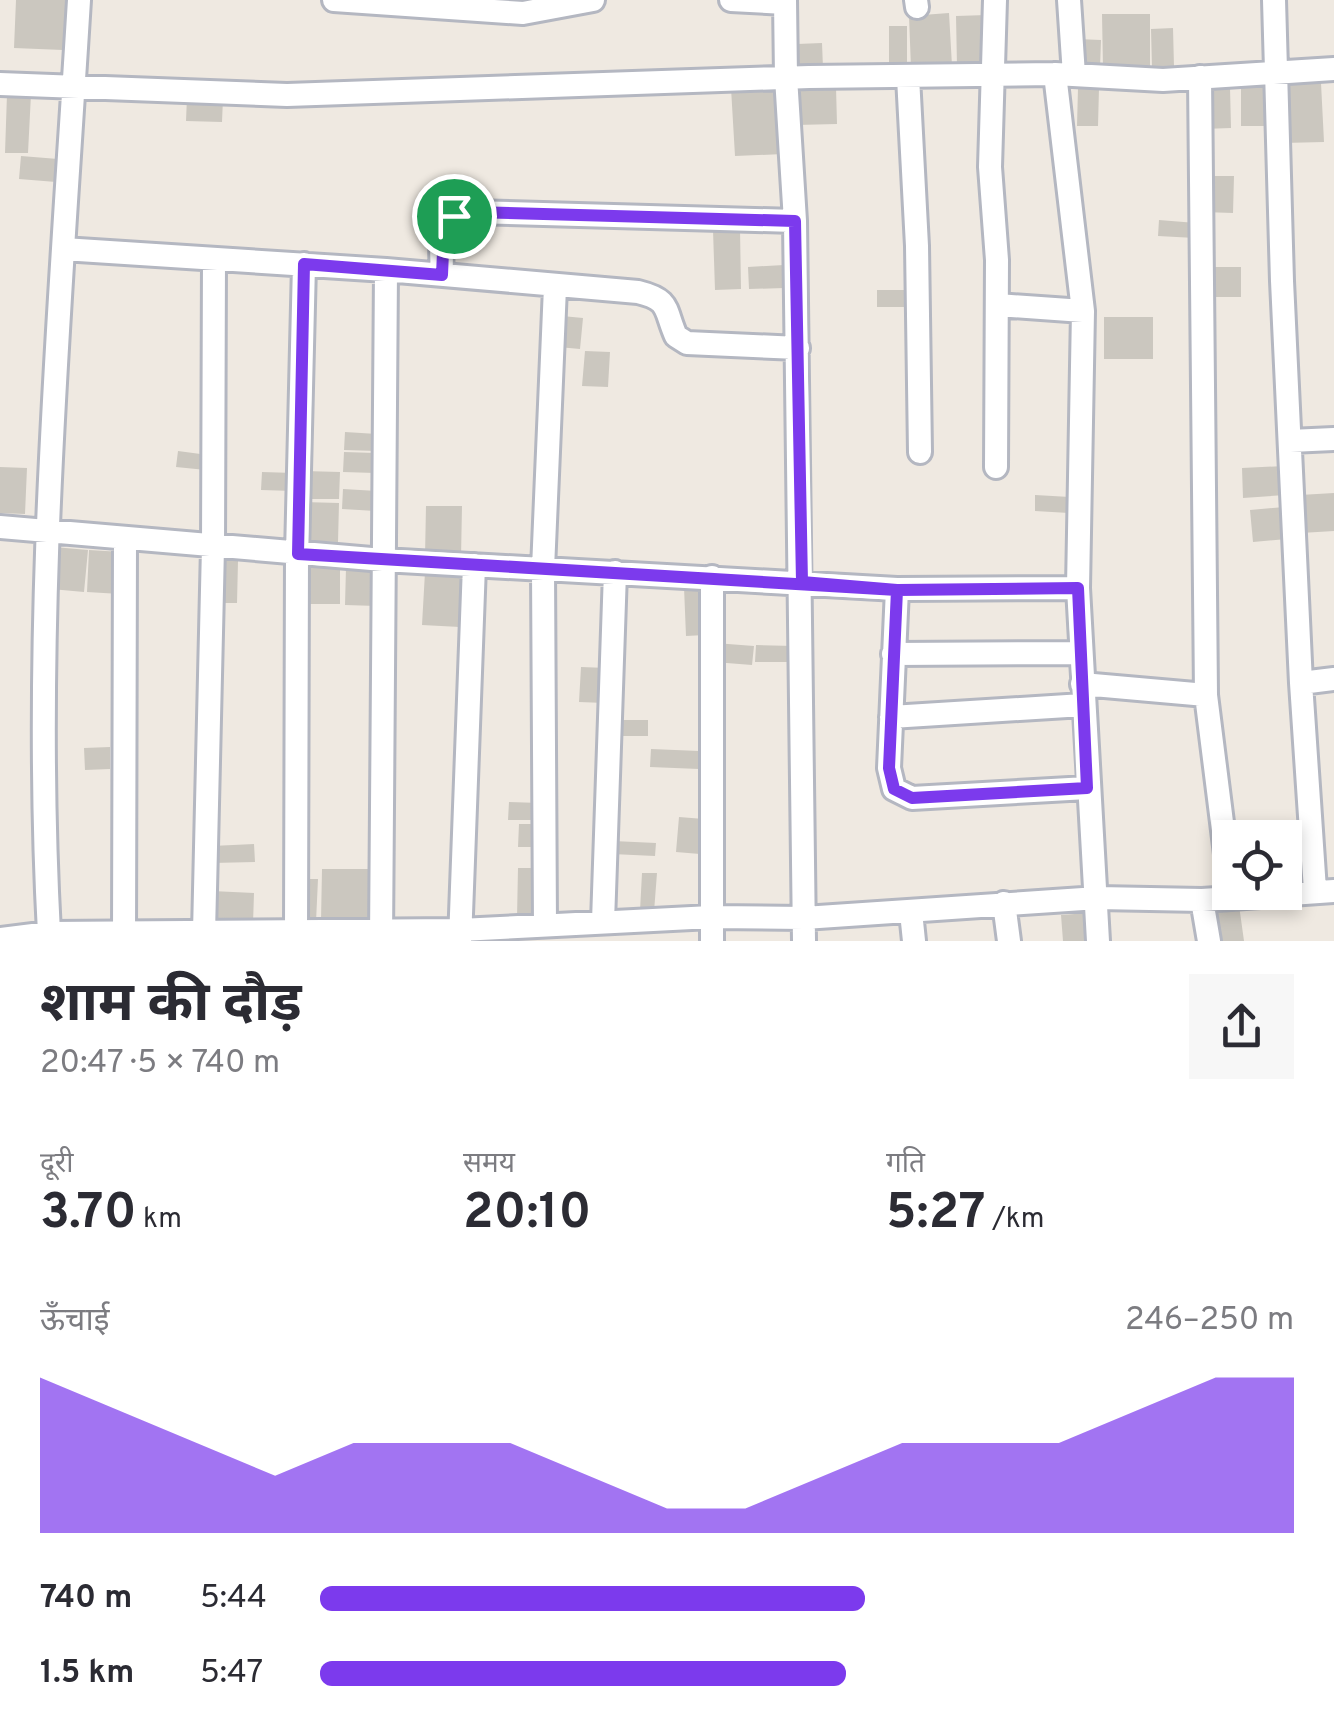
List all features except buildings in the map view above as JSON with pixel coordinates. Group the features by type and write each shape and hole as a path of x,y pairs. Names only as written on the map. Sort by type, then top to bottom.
{"street":[{"path":"49,933 42,810 46,532 79,0"},
{"path":"334,0 523,13 593,0"},
{"path":"731,0 785,1 798,348 804,929"},
{"path":"995,0 990,167 997,305 996,467"},
{"path":"1070,0 1064,75 1084,311 1078,588 1098,941"},
{"path":"1274,0 1300,683 1325,891"},
{"path":"0,84 287,95 786,77 1064,75 1162,80 1334,69"},
{"path":"908,77 917,246 920,452"},
{"path":"1200,77 1206,695 1222,820"},
{"path":"442,275 444,229 454,216 472,212 795,221"},
{"path":"63,249 386,270 638,292 658,297 666,306 676,336 687,343 798,348"},
{"path":"204,934 213,547 214,259"},
{"path":"296,932 304,264"},
{"path":"381,936 386,270"},
{"path":"546,925 542,569 555,287"},
{"path":"997,305 1084,311"},
{"path":"1290,441 1334,439"},
{"path":"0,527 383,560 897,590 1078,588"},
{"path":"124,540 124,938"},
{"path":"460,936 474,565"},
{"path":"603,922 615,572"},
{"path":"712,577 712,941"},
{"path":"897,590 889,768 894,789 912,798 1087,788"},
{"path":"894,654 1081,653"},
{"path":"1300,683 1334,679"},
{"path":"891,717 1083,694 1206,695"},
{"path":"6,939 49,933 124,938 296,932 460,936 546,925 571,932 603,922 648,930 710,917 804,929 911,912 1004,903 1212,897"},
{"path":"1202,900 1208,941"},
{"path":"1004,903 1009,941"},
{"path":"911,912 914,941"}],"route":[{"path":"454,216 444,229 442,275 304,264 298,554 897,590 889,768 894,789 912,798 1087,788 1078,588 897,590 802,582 795,221 472,212 454,216"}]}
